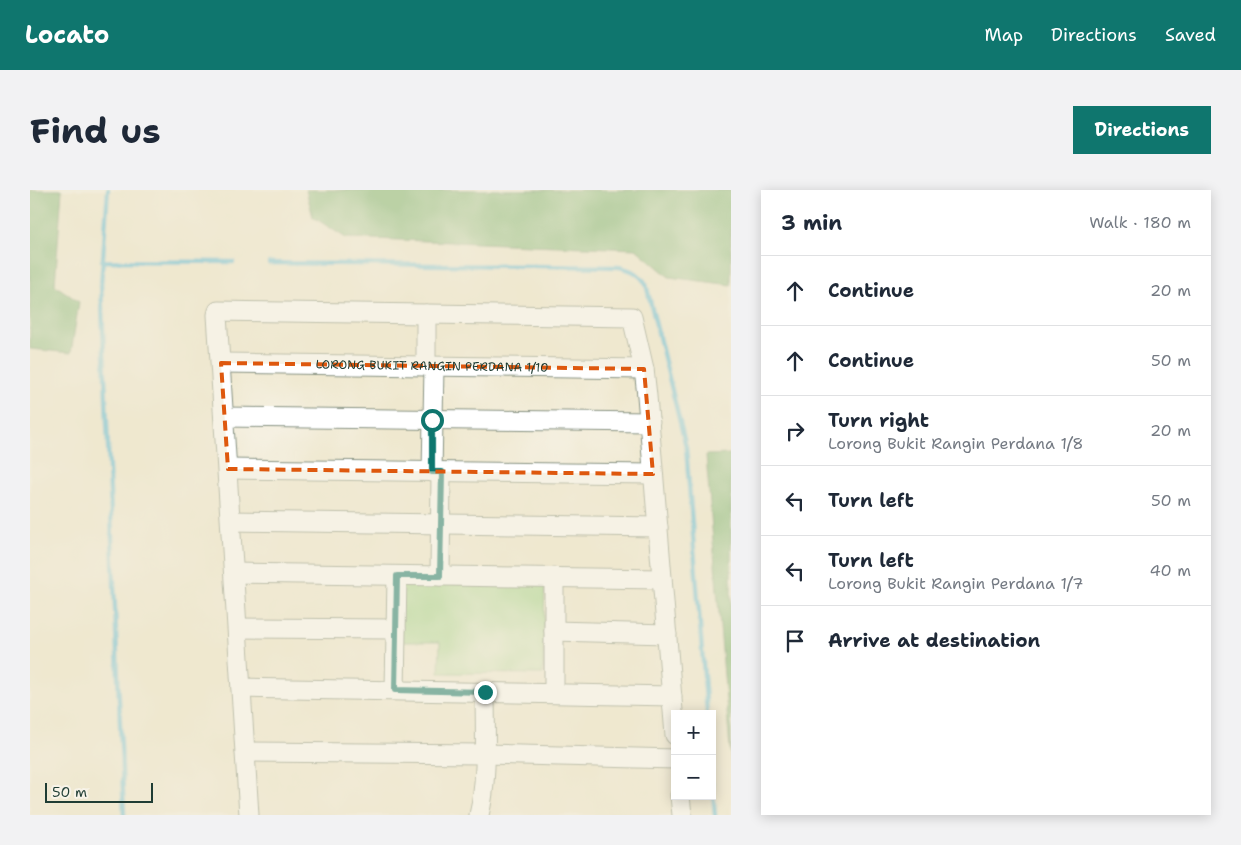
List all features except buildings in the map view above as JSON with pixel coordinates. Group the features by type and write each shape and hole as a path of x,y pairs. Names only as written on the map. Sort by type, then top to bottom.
{"street":[{"path":"249,815 218,311 632,317 644,369 650,422 673,710"},
{"path":"426,314 432,420 441,524 440,576"},
{"name":"LORONG BUKIT RANGIN PERDANA 1/10","path":"221,363 644,369"},
{"path":"224,416 650,422"},
{"path":"228,469 653,474"},
{"path":"231,521 658,527"},
{"path":"234,573 662,579"},
{"path":"395,690 397,576"},
{"path":"554,577 554,693"},
{"path":"238,628 396,629"},
{"path":"554,631 667,634"},
{"path":"241,688 672,696"},
{"path":"479,815 482,805 485,754 485,692"},
{"path":"245,752 485,754 671,759"},
{"path":"680,800 682,815"}],"highlighted area":[{"path":"221,363 644,369 653,474 228,469"}],"green space":[{"path":"30,190 62,190 55,285 79,302 71,353 30,349"},
{"path":"306,190 731,190 731,285 669,277 636,249 346,238 313,217"},
{"path":"731,454 731,761 706,455"},
{"path":"399,583 545,584 543,674 439,673 440,642 398,642"}],"waterway":[{"path":"108,190 101,284 124,815"},
{"path":"102,261 233,262"},
{"path":"269,263 619,267 641,277 646,284 686,447 707,710"},
{"path":"714,800 715,815"}],"route":[{"path":"432,420 432,472 442,472 440,576 397,576 395,690 485,692"}]}
